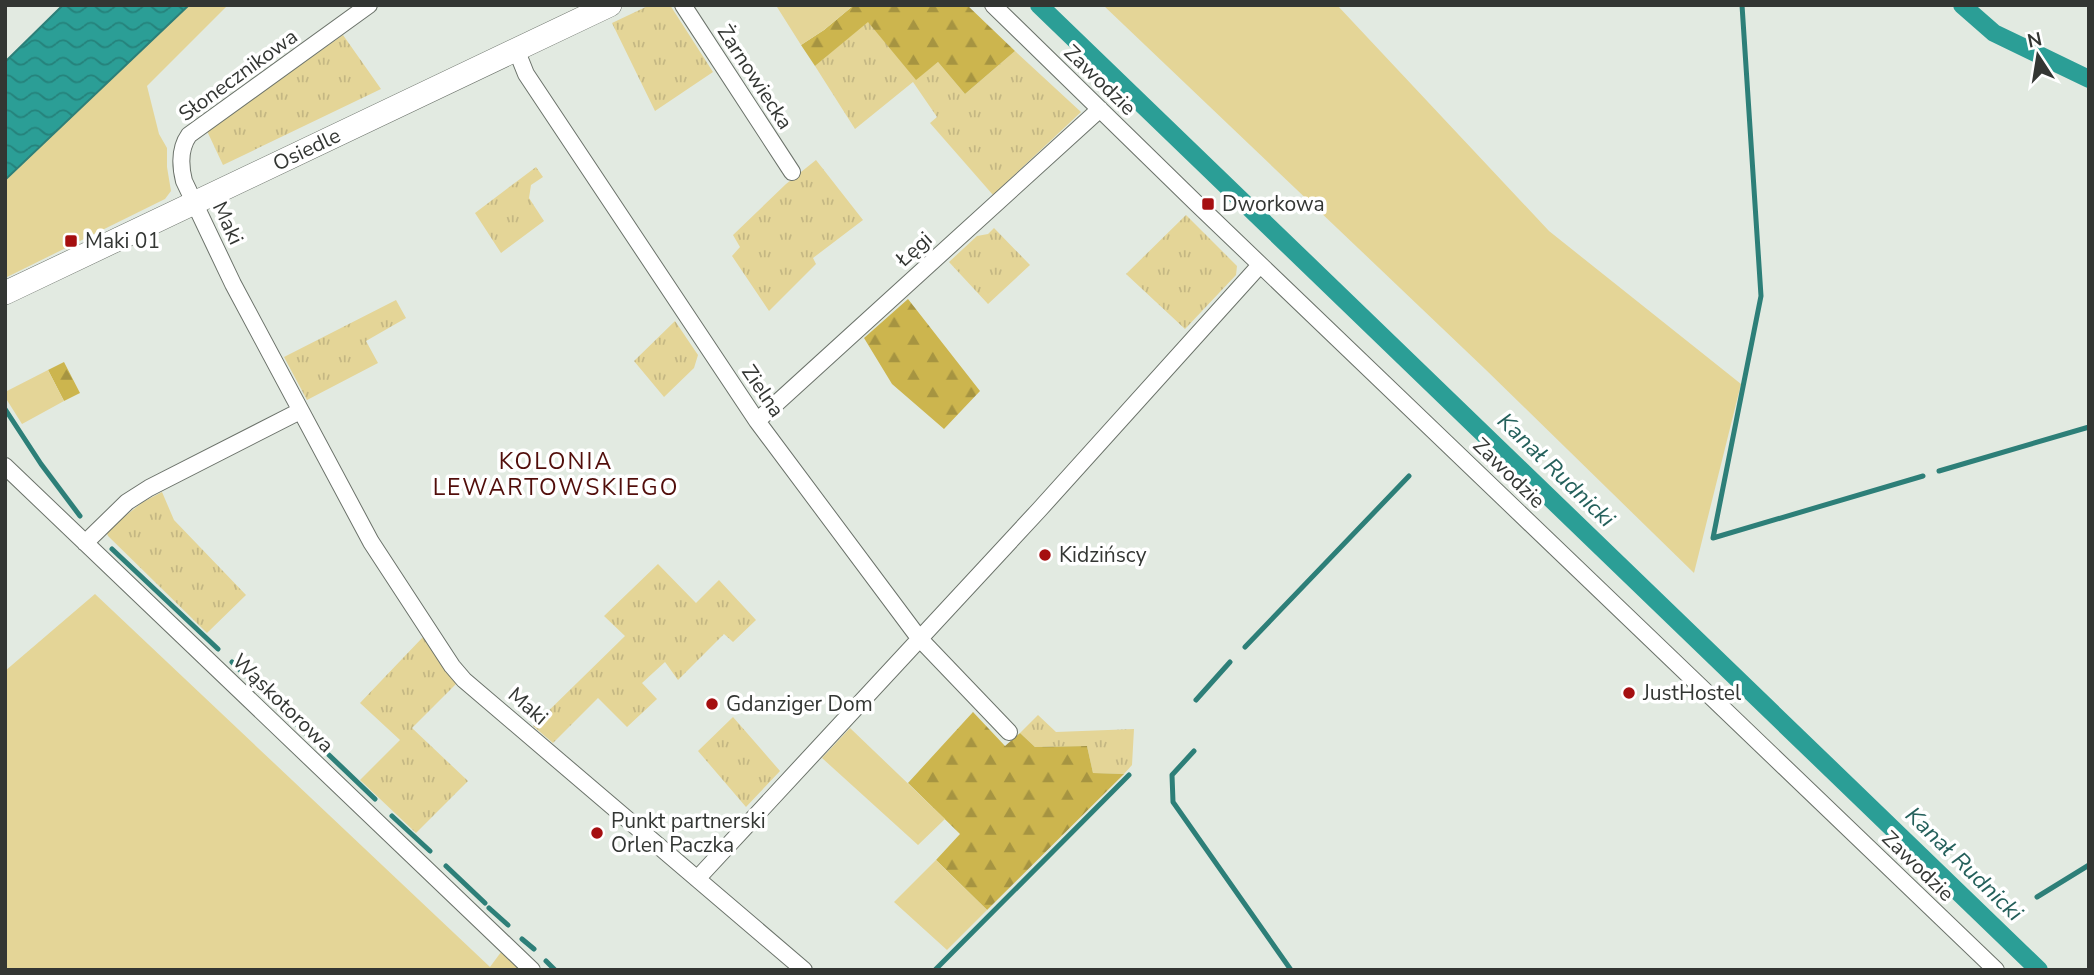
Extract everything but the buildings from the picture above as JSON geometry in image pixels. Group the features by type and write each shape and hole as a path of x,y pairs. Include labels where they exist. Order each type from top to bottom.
{"street":[{"name":"Słonecznikowa","path":"195,201 180,167 185,141 189,135 369,5"},
{"name":"Osiedle","path":"5,293 610,5"},
{"name":"Żarnowiecka","path":"683,5 792,172"},
{"name":"Zawodzie","path":"993,5 1260,265 1996,970"},
{"name":"Zielna","path":"516,49 526,74 757,421 919,638 1009,732"},
{"name":"Łęgi","path":"757,421 1100,109"},
{"name":"Maki","path":"195,201 233,284 371,542 452,667 804,970"},
{"path":"696,879 1260,265"},
{"path":"85,543 127,502 149,488 300,411"},
{"name":"Wąskotorowa","path":"5,466 532,970"}],"green space":[{"path":"189,5 228,5 147,86 159,134 167,148 171,191 165,199 5,278 5,180"},
{"path":"650,5 670,5 713,72 655,111 612,23"},
{"path":"854,5 967,5 1015,51 965,94 938,62 916,80 868,22 815,66 801,45"},
{"path":"854,5 801,45 777,7"},
{"path":"1103,5 1337,5 1549,231 1741,384 1694,573 1485,369"},
{"path":"868,21 916,79 938,62 965,94 1015,51 1081,112 993,195 930,123 937,117 913,82 855,129 815,66"},
{"path":"343,35 381,89 223,165 207,131"},
{"path":"816,160 863,220 813,258 816,264 769,311 732,256 740,247 733,235 786,184"},
{"path":"536,167 543,177 531,185 529,198 544,221 501,253 475,213"},
{"path":"1186,215 1237,266 1236,275 1185,329 1126,274"},
{"path":"994,228 1030,265 988,304 949,262 977,236 988,234"},
{"path":"908,299 980,391 944,429 892,384 864,338"},
{"path":"396,300 406,318 366,341 378,363 307,400 284,357"},
{"path":"675,321 698,355 694,368 664,397 634,361"},
{"path":"64,362 80,393 64,401 48,370"},
{"path":"48,370 64,401 22,424 5,397 5,392"},
{"path":"162,492 174,520 246,595 207,633 106,531 143,502"},
{"path":"658,564 696,603 719,580 756,620 733,642 724,634 678,680 665,662 642,683 657,699 627,727 598,698 553,743 533,726 625,636 604,616"},
{"path":"95,594 490,967 504,948 526,970 5,970 5,671"},
{"path":"423,637 456,684 412,728 468,781 416,833 360,780 400,740 360,703"},
{"path":"973,712 1005,746 1020,733 1035,747 1087,746 1093,773 1124,774 987,910 936,860 960,834 908,783"},
{"path":"1038,715 1056,732 1134,729 1132,765 1124,774 1093,773 1087,746 1035,747 1020,733"},
{"path":"733,717 780,771 746,807 698,751"},
{"path":"850,728 945,819 918,845 822,758"},
{"path":"936,860 987,910 947,950 894,902"}],"water":[{"path":"63,5 189,5 5,180 5,62"}],"waterway":[{"name":"Kanał Rudnicki","path":"1039,5 2039,970"},
{"path":"1742,5 1761,296 1713,538 1923,476"},
{"path":"1962,5 1994,33 2089,79"},
{"path":"5,409 80,516"},
{"path":"1939,471 2089,427"},
{"path":"1245,647 1409,476"},
{"path":"112,549 218,649"},
{"path":"232,662 246,676"},
{"path":"1196,700 1230,662"},
{"path":"263,692 318,745"},
{"path":"1194,751 1172,775 1173,802 1291,970"},
{"path":"329,755 375,799"},
{"path":"935,970 1129,775"},
{"path":"392,816 430,851"},
{"path":"2037,897 2089,865"},
{"path":"446,866 485,903"},
{"path":"489,908 508,925"},
{"path":"522,939 534,949"},
{"path":"546,961 555,970"}],"place":[{"name":"Dworkowa","path":"1208,204"},
{"name":"Maki 01","path":"71,241"},
{"name":"Kidzińscy","path":"1045,555"},
{"name":"JustHostel","path":"1629,693"},
{"name":"Gdanziger Dom","path":"712,704"},
{"name":"Punkt partnerski Orlen Paczka","path":"597,833"}],"district":[{"name":"KOLONIA LEWARTOWSKIEGO","path":"556,474"}]}
